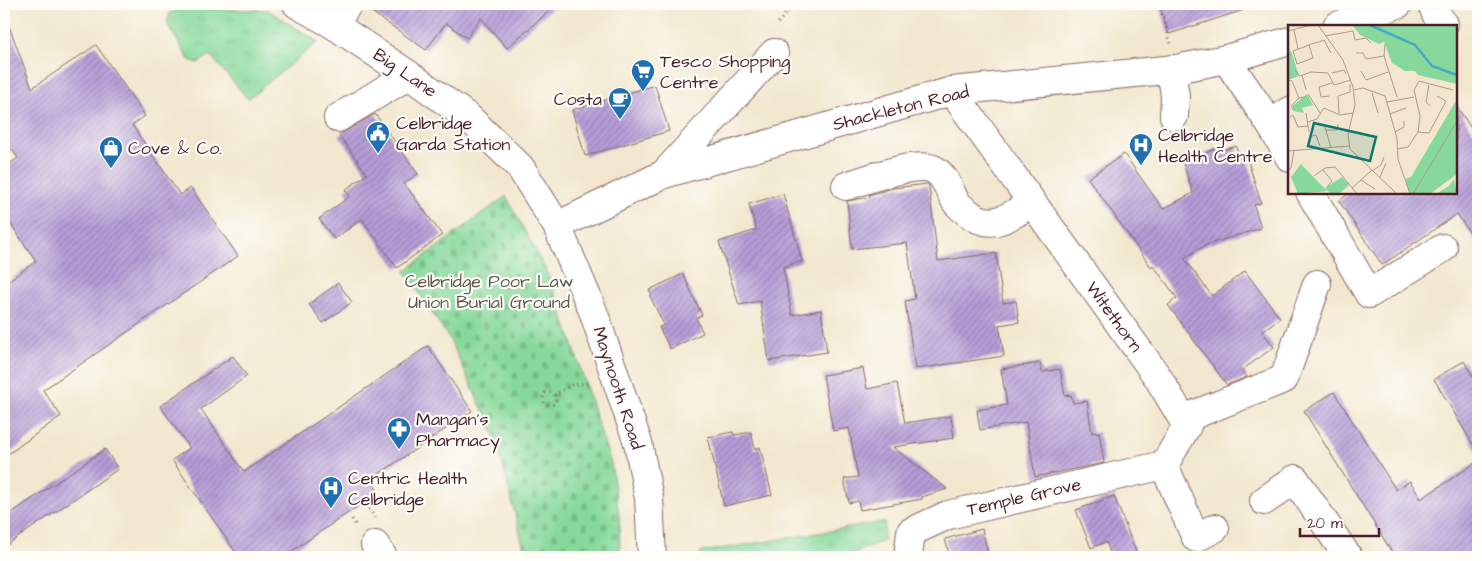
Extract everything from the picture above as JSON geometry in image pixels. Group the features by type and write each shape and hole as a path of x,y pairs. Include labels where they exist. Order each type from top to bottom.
{"street":[{"name":"Big Lane","path":"297,4 341,14 409,75 469,118 520,167 557,226"},
{"path":"1340,25 1398,4"},
{"name":"Shackleton Road","path":"557,226 664,174 952,91 1174,69 1226,59 1288,43"},
{"path":"664,174 774,53"},
{"path":"1226,59 1280,117 1288,150"},
{"path":"1174,69 1174,116"},
{"path":"338,118 409,75"},
{"name":"Witethorn","path":"952,91 1157,376 1183,419"},
{"path":"846,186 902,169 934,170 942,177 957,204 975,219 991,223 1009,218 1032,202"},
{"path":"1311,194 1369,294 1443,248"},
{"name":"Maynooth Road","path":"557,226 594,311 638,443 647,489 652,557"},
{"path":"1215,528 1196,538 1164,465 1187,426 1183,419 1284,379 1317,284"},
{"name":"Temple Grove","path":"908,557 911,532 948,514 1164,465"},
{"path":"1264,501 1295,479 1348,557"}],"path":[{"path":"778,23 794,4"},
{"path":"1159,4 1169,34 1174,69"},
{"path":"554,395 572,385 617,380"},
{"path":"550,392 554,395 556,400 553,404 548,405 544,403 542,398 545,393 550,392"}],"green space":[{"path":"180,9 268,10 318,42 248,99 210,55 198,63 189,60 167,23 170,13"},
{"name":"Celbridge Poor Law Union Burial Ground","path":"506,196 547,272 571,339 611,464 619,515 620,557 526,557 496,438 450,340 405,271"},
{"path":"885,522 883,541 844,557 698,557 702,552"}],"building":[{"path":"363,4 557,4 507,48 481,18 467,38 446,23 426,50 363,6"},
{"path":"1159,4 1249,4 1250,8 1169,34"},
{"path":"6,18 32,88 96,45 145,116 132,125 180,195 191,188 238,256 43,390 61,416 4,457 4,284 36,261 4,214 4,168 18,158 4,138 4,19"},
{"name":"Costa","path":"655,85 669,131 585,156 572,110"},
{"path":"1457,107 1478,139 1478,245 1457,214 1382,265 1339,201 1348,194 1457,194"},
{"path":"375,114 418,174 404,183 442,235 397,268 362,219 334,239 319,219 350,196 345,190 367,174 339,135"},
{"path":"1236,146 1241,163 1248,161 1261,203 1254,205 1261,228 1206,245 1184,258 1212,296 1245,271 1280,318 1262,331 1274,347 1242,370 1247,377 1227,385 1168,305 1177,298 1153,265 1151,267 1088,178 1124,154 1163,209 1193,193 1183,163 1203,157 1207,152 1214,149 1226,149"},
{"path":"927,184 929,186 938,261 996,253 1003,303 1016,301 1019,322 999,325 1004,356 915,369 905,301 915,299 907,243 852,249 847,201 870,197 869,195 893,188"},
{"path":"783,194 802,261 783,267 792,315 821,310 827,352 769,361 760,301 739,305 719,242 756,230 749,204"},
{"path":"683,274 702,315 696,318 703,333 670,349 659,327 664,325 649,290"},
{"path":"338,283 352,302 323,323 309,304"},
{"path":"428,346 472,411 370,480 379,492 283,557 239,557 172,460 190,448 160,406 233,356 247,376 201,409 244,472"},
{"path":"1464,361 1478,385 1478,453 1434,379"},
{"path":"1040,363 1042,372 1060,369 1065,396 1071,395 1073,403 1087,401 1092,433 1099,432 1104,463 1035,477 1026,422 980,430 977,410 1007,405 1001,369"},
{"path":"863,368 867,389 897,383 905,423 951,416 954,438 893,447 947,489 922,497 922,499 860,510 858,501 849,503 844,479 858,477 849,428 833,431 823,375"},
{"path":"1334,392 1396,490 1410,481 1421,499 1478,461 1478,557 1395,557 1304,411"},
{"path":"733,432 734,435 751,432 755,449 760,447 772,495 724,506 708,437"},
{"path":"105,449 118,469 4,547 4,518"},
{"path":"1114,496 1138,557 1112,557 1106,542 1091,548 1076,510"},
{"path":"982,529 989,557 950,557 945,539"}],"place":[{"name":"Tesco Shopping Centre","path":"643,92"},
{"name":"Costa","path":"620,120"},
{"name":"Celbridge Garda Station","path":"378,154"},
{"name":"Celbridge Health Centre","path":"1141,166"},
{"name":"Cove & Co.","path":"111,169"},
{"name":"Mangan's Pharmacy","path":"399,450"},
{"name":"Centric Health Celbridge","path":"331,509"}]}
